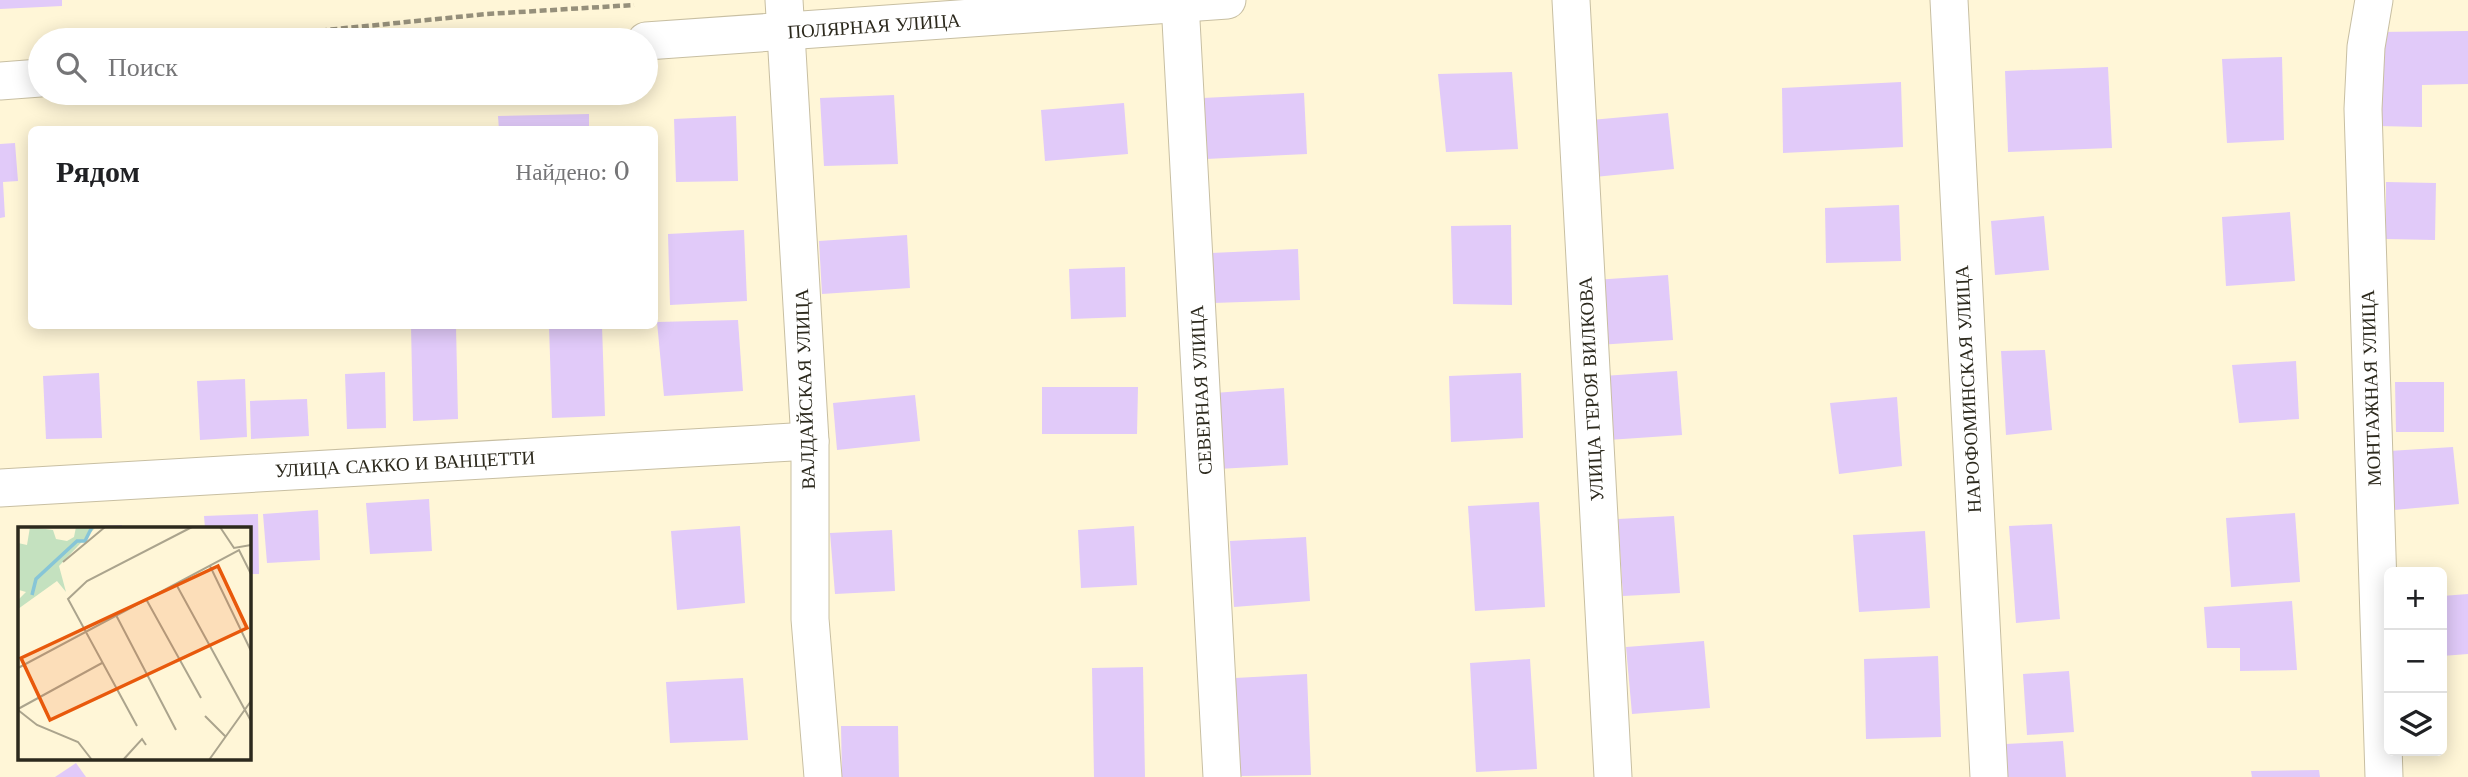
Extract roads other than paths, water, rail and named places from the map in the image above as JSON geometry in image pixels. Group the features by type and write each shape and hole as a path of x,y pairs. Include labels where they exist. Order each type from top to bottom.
{"street":[{"name":"ПОЛЯРНАЯ УЛИЦА","path":"658,39 785,16 1227,0"},
{"name":"УЛИЦА ГЕРОЯ ВИЛКОВА","path":"1572,0 1613,777"},
{"name":"НАРОФОМИНСКАЯ УЛИЦА","path":"1949,0 1989,777"},
{"name":"МОНТАЖНАЯ УЛИЦА","path":"2374,0 2366,47 2363,109 2384,777"},
{"name":"СЕВЕРНАЯ УЛИЦА","path":"1180,2 1222,777"},
{"name":"ВАЛДАЙСКАЯ УЛИЦА","path":"785,16 810,441 810,619 823,777"},
{"path":"0,81 28,79"},
{"name":"УЛИЦА САККО И ВАНЦЕТТИ","path":"0,488 810,441"}]}
